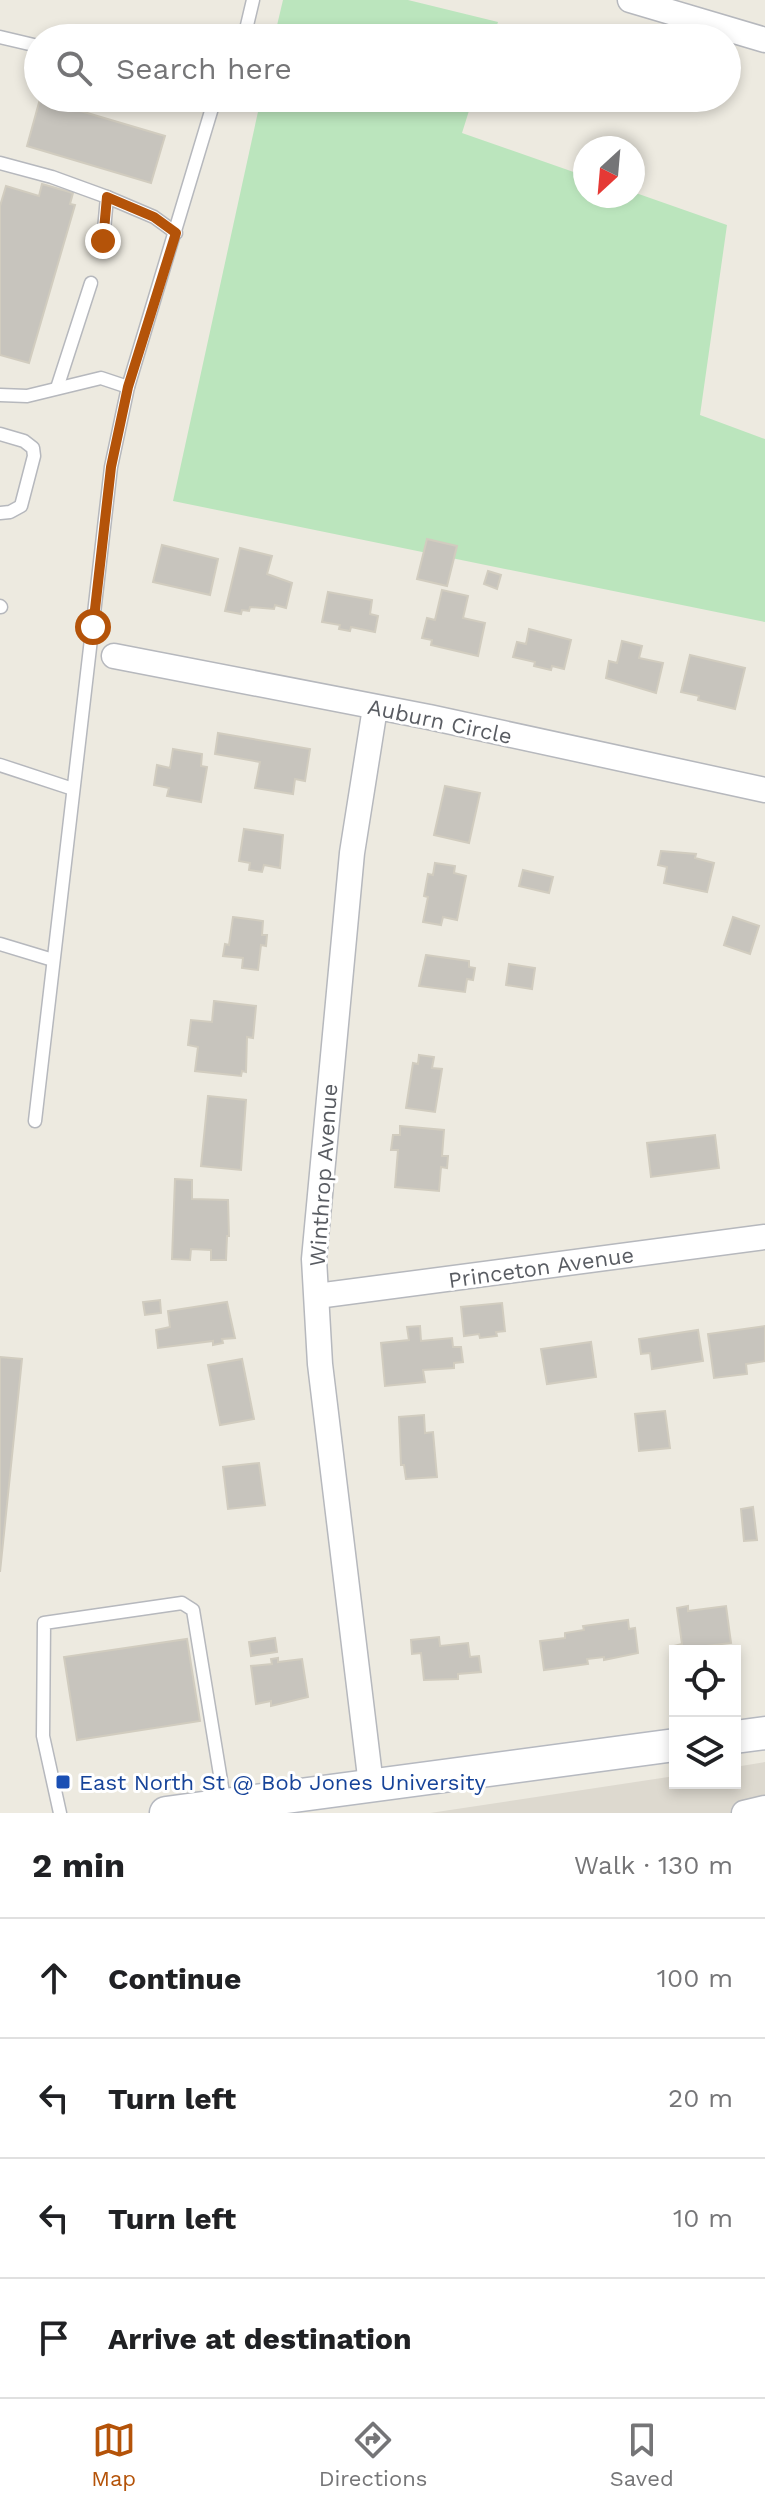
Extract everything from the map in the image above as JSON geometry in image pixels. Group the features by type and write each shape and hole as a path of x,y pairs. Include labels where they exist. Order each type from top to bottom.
{"main road":[{"path":"741,1736 765,1733"},
{"path":"166,1813 669,1746"}],"street":[{"path":"630,0 711,24"},
{"path":"741,33 765,40"},
{"name":"Auburn Circle","path":"114,656 429,717 765,790"},
{"name":"Winthrop Avenue","path":"371,1785 320,1364 314,1259 352,853 375,708"},
{"name":"Princeton Avenue","path":"317,1296 765,1237"},
{"path":"744,1813 765,1808"}],"lane":[{"path":"247,24 253,0"},
{"path":"0,37 24,43"},
{"path":"35,1121 111,467 128,387 211,112"},
{"path":"0,163 52,177 107,197 154,217 176,233"},
{"path":"103,241 107,197"},
{"path":"57,388 91,283"},
{"path":"0,395 27,396 101,378 128,387"},
{"path":"0,434 24,441 33,448 34,456 21,506 0,513"},
{"path":"0,765 73,789"},
{"path":"0,944 53,960"},
{"path":"60,1813 43,1736 44,1623 182,1603 193,1610 225,1805"}],"shaded area":[{"path":"765,1762 765,1813 430,1813 669,1777 669,1789 741,1789 741,1766"}],"green space":[{"path":"283,0 408,0 498,22 497,24 277,24"},
{"path":"258,112 469,112 462,133 573,172 573,208 645,208 645,196 727,225 700,415 765,439 765,622 173,501"}],"building":[{"path":"36,112 84,112 165,136 151,183 27,146"},
{"path":"42,184 73,193 70,204 75,205 29,363 0,355 0,206 6,186 39,196"},
{"path":"427,539 457,546 447,586 417,579"},
{"path":"162,545 218,559 210,595 153,582"},
{"path":"240,548 272,556 267,574 292,583 286,608 275,605 274,609 250,607 249,611 242,610 241,614 225,611"},
{"path":"488,571 501,575 497,589 484,584"},
{"path":"442,590 468,596 463,618 485,623 478,656 431,645 432,640 422,638 427,618 435,620"},
{"path":"328,592 372,600 370,614 378,616 375,632 351,627 350,631 339,629 340,625 322,622"},
{"path":"529,629 571,640 564,669 534,666 535,662 513,657 517,642 526,644"},
{"path":"622,641 642,646 639,658 663,663 656,693 606,678 609,661 617,663"},
{"path":"690,655 745,668 735,709 698,700 699,696 681,692"},
{"path":"218,733 310,749 305,781 295,779 293,794 255,788 260,762 215,754"},
{"path":"173,749 202,754 201,766 207,767 201,802 167,796 169,788 154,785 157,765 170,768"},
{"path":"445,786 480,793 469,843 434,835"},
{"path":"244,829 283,835 280,868 264,865 262,872 249,870 250,863 239,861"},
{"path":"661,851 696,854 695,858 714,863 707,892 664,883 667,867 658,865"},
{"path":"435,863 455,866 454,873 466,876 457,920 443,917 441,925 423,922 428,874 433,875"},
{"path":"523,870 553,877 549,893 519,886"},
{"path":"233,917 263,921 262,935 267,935 266,946 261,945 258,970 242,968 243,958 223,956 225,944 229,945"},
{"path":"733,917 759,926 750,954 724,945"},
{"path":"426,955 469,961 469,967 475,968 473,980 467,979 465,992 419,986"},
{"path":"509,964 535,968 532,989 506,985"},
{"path":"214,1001 256,1006 253,1038 247,1037 246,1072 242,1071 241,1076 195,1071 198,1047 188,1045 191,1020 212,1022"},
{"path":"419,1055 434,1057 432,1068 442,1069 435,1112 406,1108 413,1063 418,1064"},
{"path":"208,1096 246,1100 241,1170 201,1166"},
{"path":"400,1126 444,1130 442,1156 448,1156 447,1168 441,1167 439,1191 395,1187 398,1150 391,1150 393,1135 400,1135"},
{"path":"715,1135 719,1168 651,1177 647,1143"},
{"path":"175,1179 192,1180 192,1199 228,1200 226,1260 211,1260 211,1250 191,1249 190,1260 172,1259"},
{"path":"160,1300 161,1313 145,1315 143,1302"},
{"path":"227,1302 235,1338 222,1339 223,1343 213,1345 213,1341 158,1348 156,1330 170,1327 168,1311"},
{"path":"502,1303 505,1331 496,1332 497,1336 464,1336 461,1307"},
{"path":"420,1326 421,1341 452,1338 453,1347 461,1347 463,1362 454,1363 454,1368 423,1370 425,1382 385,1386 381,1343 409,1340 407,1327"},
{"path":"765,1326 765,1361 746,1364 747,1374 714,1378 708,1334"},
{"path":"698,1330 703,1361 652,1369 650,1353 641,1354 639,1339"},
{"path":"591,1342 596,1377 547,1384 541,1349"},
{"path":"0,1357 22,1359 0,1572"},
{"path":"242,1359 254,1419 220,1425 208,1365"},
{"path":"665,1411 670,1448 639,1451 635,1414"},
{"path":"424,1415 425,1433 433,1432 437,1477 406,1479 404,1465 401,1465 399,1417"},
{"path":"259,1463 265,1505 228,1509 223,1467"},
{"path":"753,1507 757,1540 744,1541 741,1509"},
{"path":"688,1606 688,1611 726,1606 731,1643 678,1645 682,1644 677,1608"},
{"path":"628,1620 629,1629 635,1628 638,1653 604,1660 604,1657 587,1659 588,1664 544,1670 540,1641 565,1638 565,1633 584,1630 583,1626"},
{"path":"439,1637 440,1646 468,1643 470,1657 479,1656 481,1672 458,1674 458,1679 424,1680 421,1653 412,1654 411,1640"},
{"path":"275,1638 277,1652 251,1656 249,1642"},
{"path":"187,1639 200,1721 77,1740 64,1657"},
{"path":"278,1658 278,1662 302,1659 308,1697 271,1706 271,1701 256,1704 251,1666 272,1664 271,1659"}],"place":[{"name":"East North St @ Bob Jones University","path":"63,1782"}],"route":[{"path":"93,627 111,467 128,387 176,233 154,217 107,197 103,241"}]}
